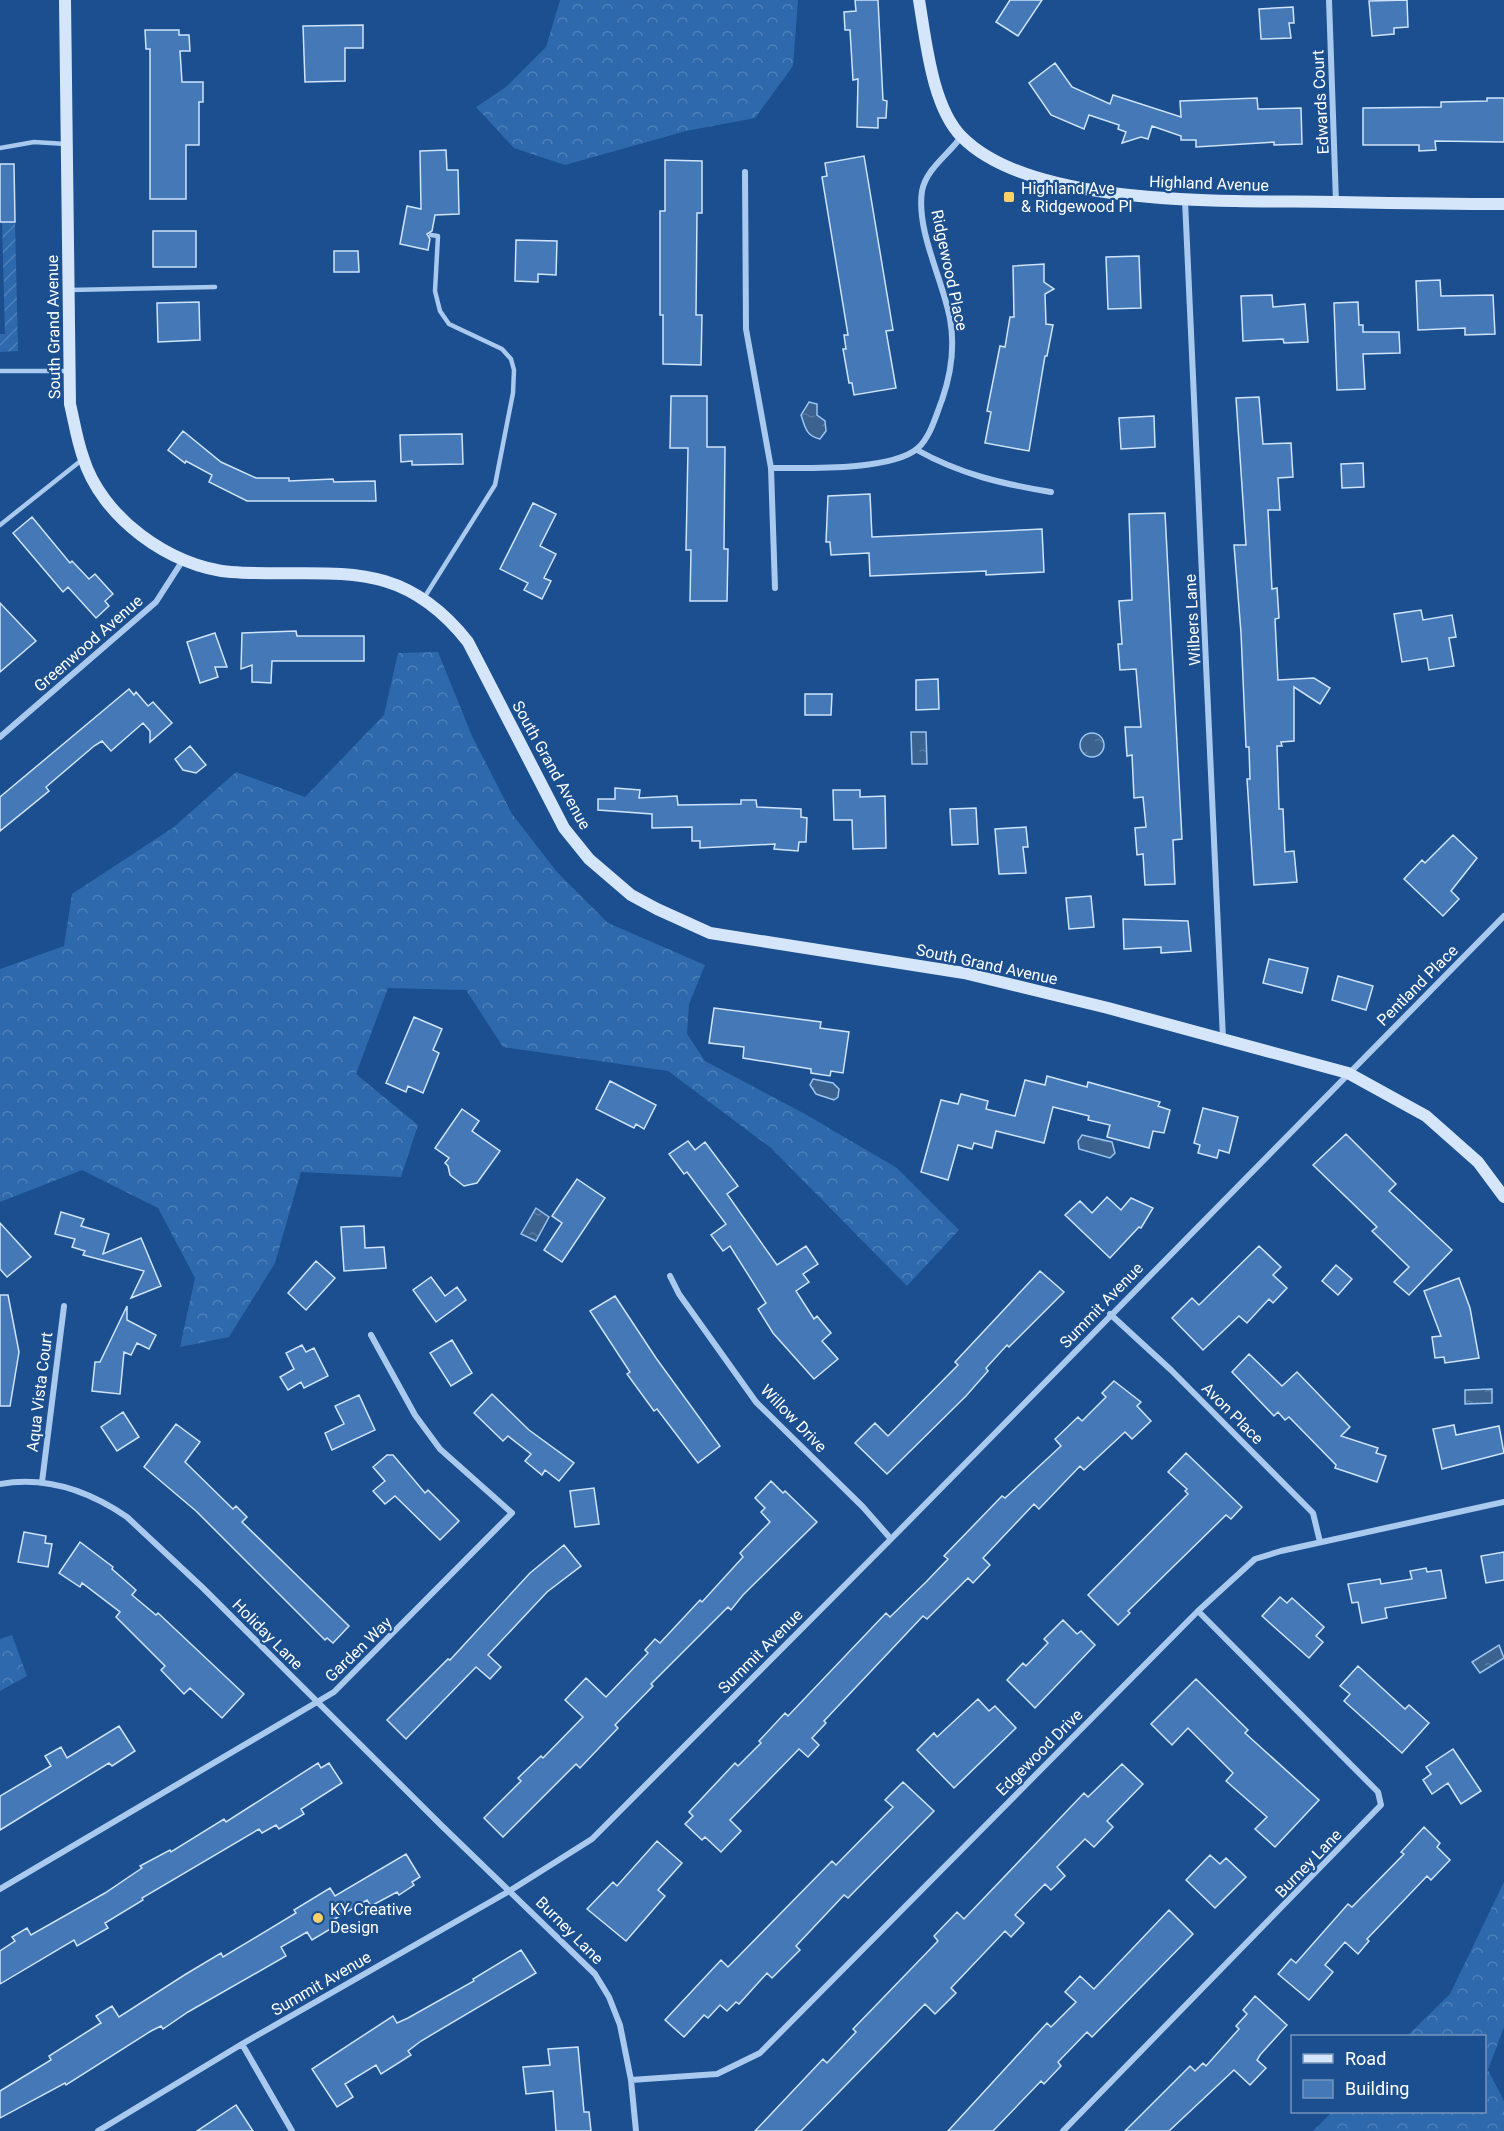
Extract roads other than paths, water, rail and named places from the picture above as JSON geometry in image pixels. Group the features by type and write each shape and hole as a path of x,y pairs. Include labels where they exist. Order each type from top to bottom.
{"main road":[{"name":"South Grand Avenue","path":"65,0 70,404 83,459 98,488 126,523 145,538 183,560 229,572 361,574 395,584 424,598 450,619 468,642 564,828 589,859 631,895 683,923 710,933 963,973 1348,1073 1426,1116 1478,1162 1504,1197"},
{"name":"Highland Avenue","path":"920,0 936,87 961,137 1003,166 1031,175 1105,192 1185,200 1504,204"}],"street":[{"name":"Edwards Court","path":"1329,0 1336,202"},
{"name":"Ridgewood Place","path":"916,450 926,438 943,398 948,382 952,352 950,320 924,222 922,192 926,179 961,137"},
{"path":"746,172 746,329 771,468 775,588"},
{"name":"Wilbers Lane","path":"1185,200 1223,1040"},
{"path":"771,468 853,467 897,457 916,450 962,472 991,482 1050,492"},
{"name":"Greenwood Avenue","path":"0,737 156,602 183,560"},
{"name":"Pentland Place","path":"1348,1073 1504,916"},
{"name":"Summit Avenue","path":"98,2131 242,2044 511,1890 592,1839 891,1539 1348,1073"},
{"name":"Willow Drive","path":"670,1276 679,1294 756,1402 863,1507 891,1539"},
{"name":"Aqua Vista Court","path":"42,1482 64,1306"},
{"name":"Avon Place","path":"1110,1314 1171,1370 1313,1513 1320,1542"},
{"name":"Garden Way","path":"0,1889 334,1692 512,1513 440,1449 415,1415 370,1335"},
{"name":"Holiday Lane","path":"0,1484 23,1480 42,1482 90,1496 127,1517 238,1622 316,1702 511,1890"},
{"name":"Edgewood Drive","path":"631,2080 717,2074 760,2053 1198,1611 1255,1559 1320,1542 1504,1502"},
{"name":"Burney Lane","path":"1063,2131 1381,1805 1378,1792 1198,1611"},
{"name":"Burney Lane","path":"511,1890 595,1974 609,1997 620,2025 631,2080 636,2131"},
{"path":"242,2044 292,2131"}],"lane":[{"path":"0,148 34,142 66,144"},
{"path":"424,598 495,485 513,393 514,370 511,359 502,349 449,324 440,311 435,291 438,236 431,235"},
{"path":"69,290 215,287"},
{"path":"0,371 70,371"},
{"path":"0,525 83,459"}],"water":[{"path":"809,402 817,404 817,415 825,421 826,431 820,439 809,433 801,415"},
{"path":"911,732 926,732 927,764 912,764"},
{"path":"1092,733 1100,737 1104,745 1100,753 1092,757 1084,753 1080,745 1084,737"},
{"path":"813,1079 833,1083 839,1089 838,1097 834,1100 816,1094 810,1085"},
{"path":"1082,1135 1112,1142 1115,1153 1110,1158 1079,1149 1078,1141"},
{"path":"536,1208 549,1217 536,1241 521,1234"},
{"path":"1492,1389 1492,1403 1465,1404 1465,1390"},
{"path":"1499,1645 1504,1658 1480,1673 1472,1662"}],"place":[{"name":"Highland Ave & Ridgewood Pl","path":"1009,197"},
{"name":"KY Creative Design","path":"318,1918"}]}
